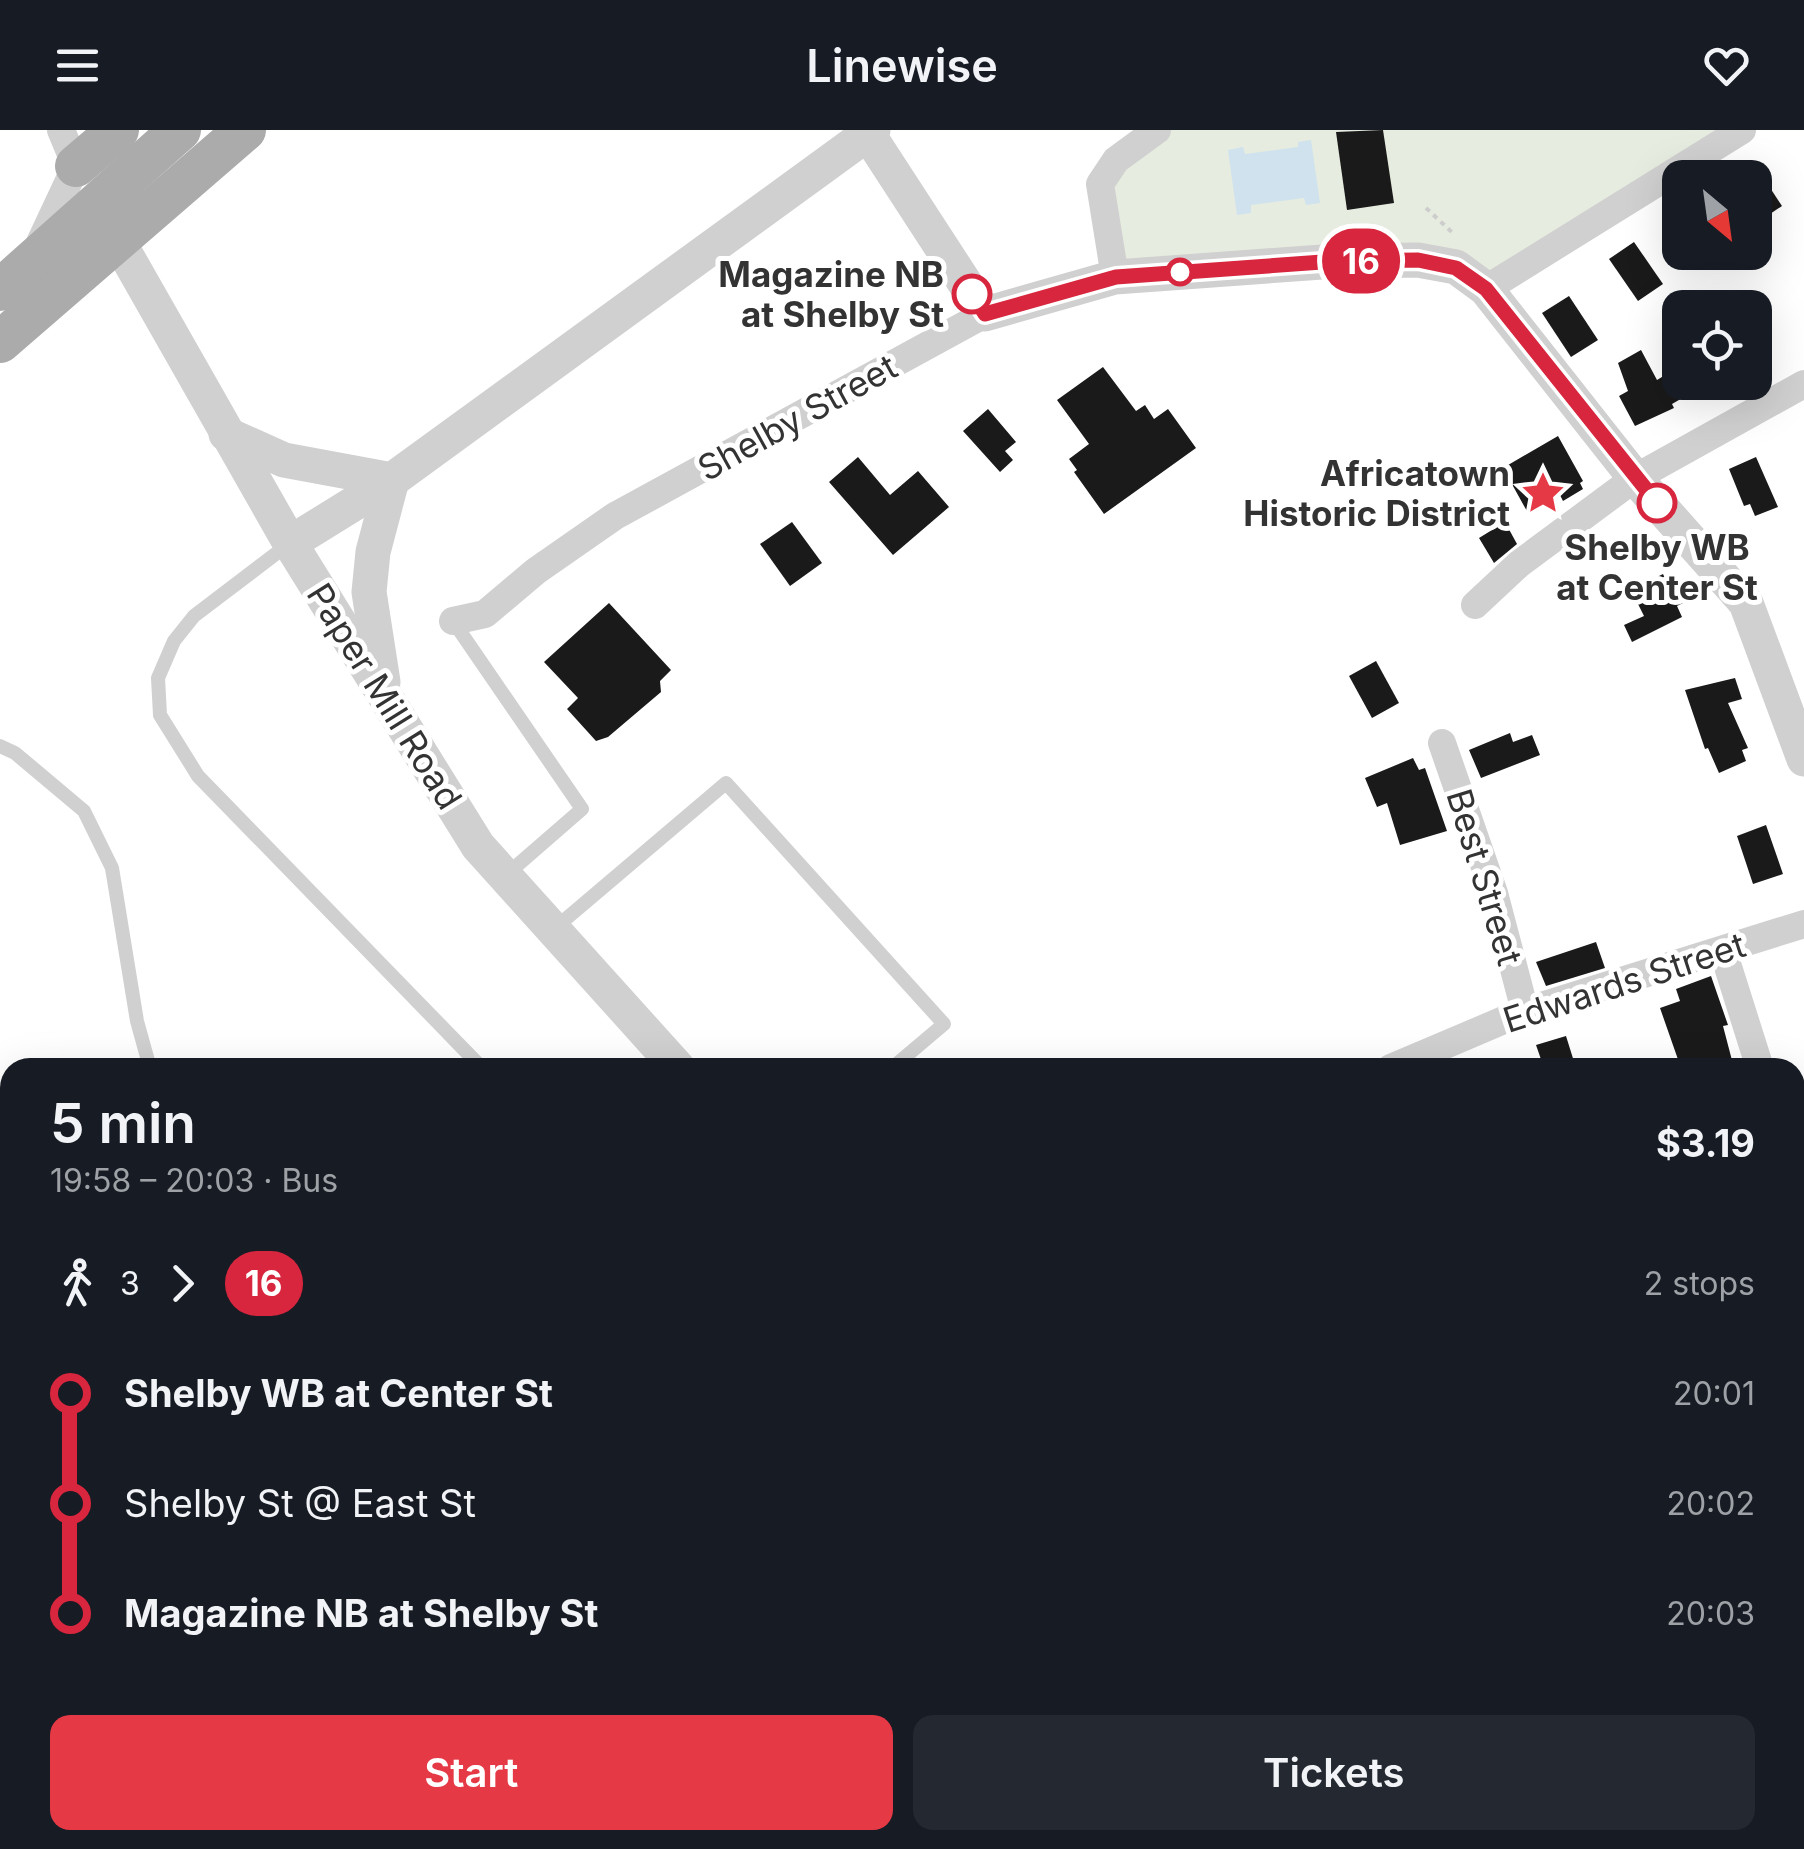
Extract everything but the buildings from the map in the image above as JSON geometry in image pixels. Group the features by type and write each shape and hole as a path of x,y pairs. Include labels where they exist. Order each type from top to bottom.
{"main road":[{"path":"68,148 118,130"},
{"path":"12,284 180,130"},
{"path":"0,342 245,130"}],"street":[{"path":"1116,277 1100,184 1116,160 1157,130"},
{"path":"1486,289 1742,130"},
{"path":"290,543 392,480 871,132 985,314"},
{"path":"0,310 14,298 12,284 68,148"},
{"name":"Paper Mill Road","path":"68,148 290,543 478,846 669,1058"},
{"name":"Shelby Street","path":"452,622 485,614 536,571 616,516 985,314 1116,277 1336,261 1418,260 1456,268 1486,289 1635,478 1746,602 1804,760"},
{"path":"1475,605 1519,564 1635,478 1804,384"},
{"path":"226,434 284,460 392,480"},
{"path":"385,696 369,592 373,552 392,480"},
{"name":"Best Street","path":"1442,743 1494,893 1525,1011"},
{"name":"Edwards Street","path":"1415,1058 1525,1011 1804,924"},
{"path":"1723,950 1757,1058"}],"lane":[{"path":"0,259 12,284"},
{"path":"290,543 194,616 174,641 158,678 160,715 198,776 472,1058"},
{"path":"452,622 582,809 505,876"},
{"path":"0,746 84,810 112,868 137,1021 147,1058"},
{"path":"553,930 726,783 944,1024 904,1058"}],"path":[{"path":"1426,208 1460,239"}],"shaded area":[{"path":"1157,130 1742,130 1694,160 1662,160 1662,180 1486,289 1456,267 1115,277 1105,232 1116,160"}],"water":[{"path":"1311,140 1320,203 1306,205 1304,198 1251,205 1251,213 1237,215 1228,150 1243,147 1245,154 1298,147 1298,142"}],"bus line":[{"name":"16","path":"972,294 985,314 1116,277 1336,261 1418,260 1456,268 1486,289 1657,503"}],"place":[{"name":"Magazine NB at Shelby St","path":"972,294"},
{"name":"Africatown Historic District","path":"1543,493"},
{"name":"Shelby WB at Center St","path":"1657,503"}]}
